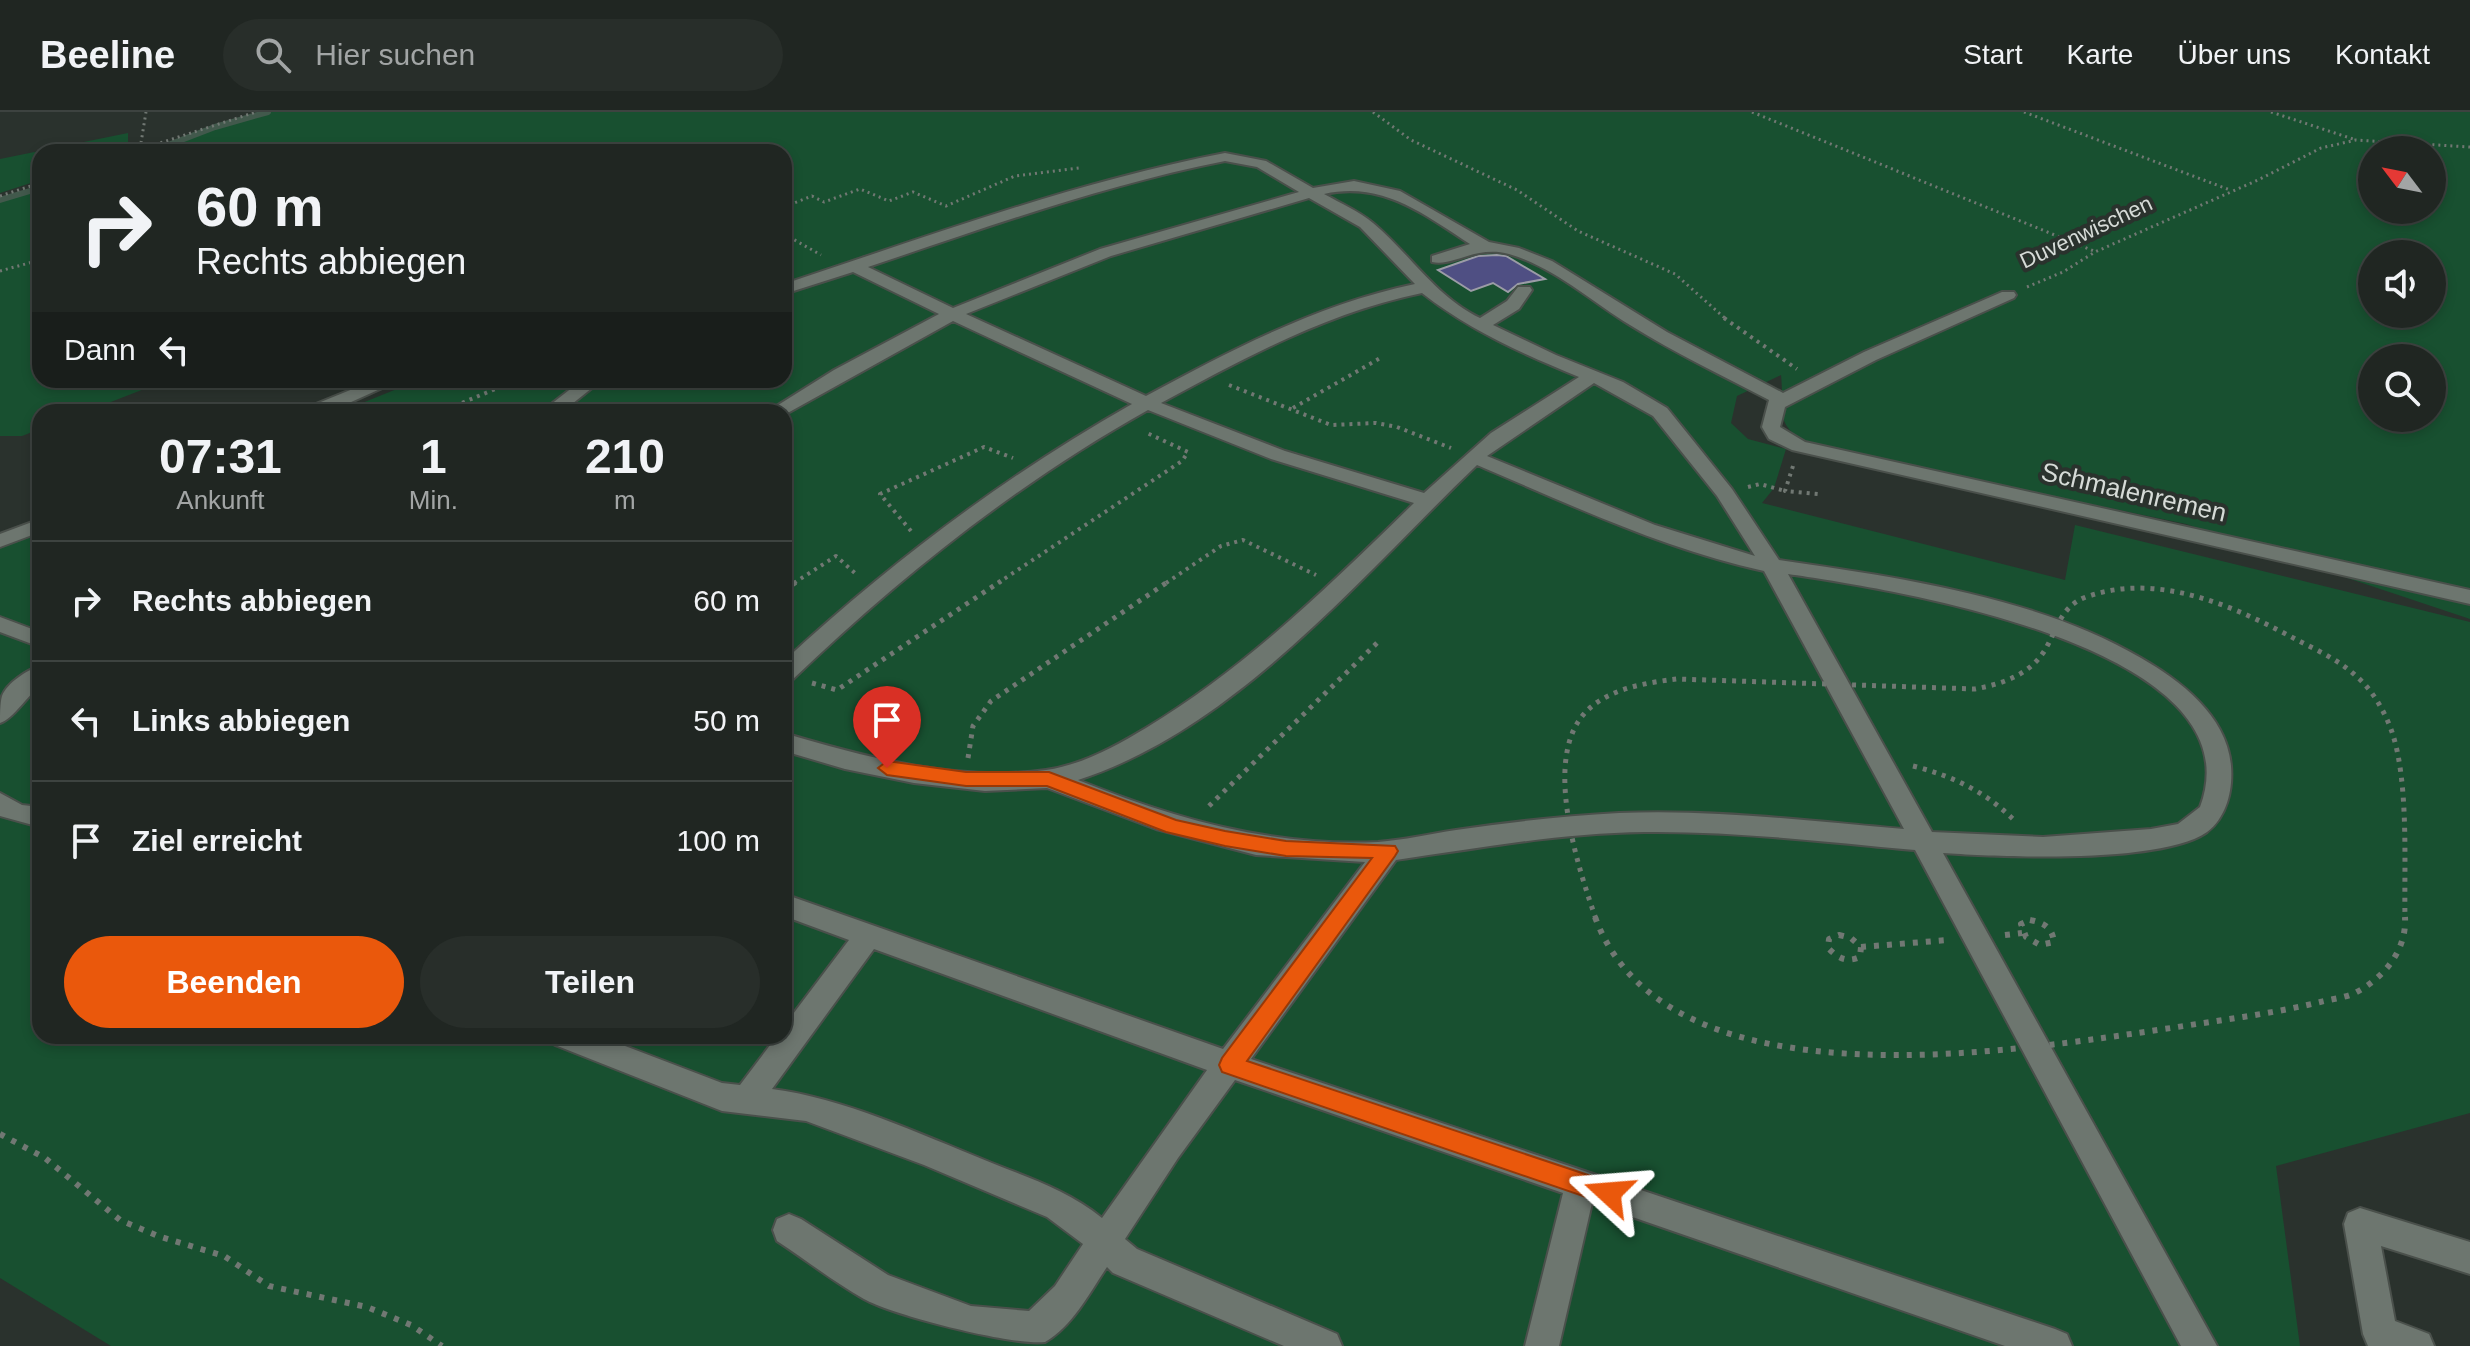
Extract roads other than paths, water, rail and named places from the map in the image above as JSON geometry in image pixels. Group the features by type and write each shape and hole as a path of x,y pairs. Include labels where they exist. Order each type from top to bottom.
{"street":[{"path":"792,286 1039,205 1211,158 1248,159 1316,194 1365,224 1410,267 1425,287 1460,315 1638,397 1660,412 1725,493 1772,565 2200,1346"},
{"path":"790,404 952,314 1103,254 1194,224 1344,186 1373,187 1397,196 1485,246 1511,250 1540,262 1622,313 1783,400"},
{"path":"1438,259 1485,246"},
{"path":"849,267 1146,404 1254,446 1427,500"},
{"path":"792,667 875,590 926,549 1040,468 1119,420 1202,374 1332,314 1391,293 1425,287"},
{"path":"1480,326 1513,305 1524,290"},
{"name":"Duvenwischen","path":"1783,400 1820,379 2008,295"},
{"path":"792,744 864,764 966,779 1049,779 1113,757 1174,724 1229,685 1286,639 1474,457 1498,437 1593,376"},
{"path":"332,404 372,388"},
{"path":"561,404 582,388"},
{"name":"Schmalenremen","path":"1783,400 1776,404 1770,420 1776,435 1793,443 2470,597"},
{"path":"1049,779 1185,829 1286,849 1388,851 1572,825 1668,822 1822,829 1923,842 2034,848 2156,838 2198,825 2211,812 2218,793 2219,764 2210,734 2189,704 2136,664 2056,629 1918,590 1847,575 1772,565 1643,526 1474,457"},
{"path":"0,541 32,528"},
{"path":"0,624 32,637"},
{"path":"0,715 16,693 32,680"},
{"path":"0,802 4,807 32,816"},
{"path":"789,1230 878,1288 971,1323 1035,1329 1067,1298 1167,1148 1388,851"},
{"path":"792,908 1230,1065 2055,1346"},
{"path":"792,1039 868,935"},
{"path":"586,1044 722,1097 806,1107 933,1154 1058,1206 1087,1226 1125,1261 1325,1346"},
{"path":"747,1100 788,1044"},
{"path":"1542,1346 1581,1183"},
{"path":"2417,1346 2380,1334 2360,1224 2470,1258"}],"waterway":[{"path":"171,144 268,112"},
{"path":"0,200 32,190"}]}
